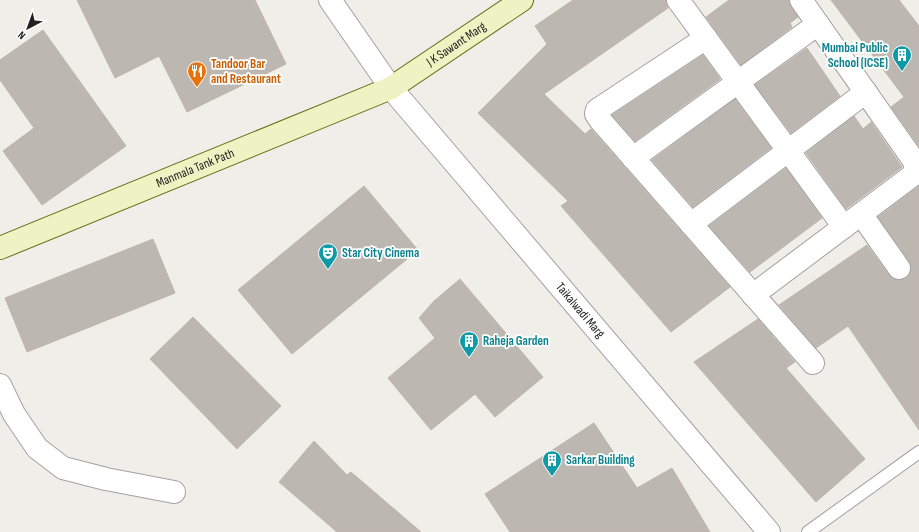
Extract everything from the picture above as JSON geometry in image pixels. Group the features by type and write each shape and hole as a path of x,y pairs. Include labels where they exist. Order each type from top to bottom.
{"street":[{"name":"Taikalwadi Marg","path":"330,0 391,88 769,532"},
{"name":"J K Sawant Marg","path":"391,88 522,0"},
{"path":"753,295 916,172 914,161 801,0"},
{"path":"687,3 706,38 844,227"},
{"path":"633,158 818,24"},
{"path":"706,38 597,110 596,114 813,363"},
{"name":"Manmala Tank Path","path":"0,248 391,88"},
{"path":"691,224 866,92"},
{"path":"861,214 899,268"},
{"path":"0,385 14,414 37,448 63,468 106,479 174,492"}],"lane":[{"path":"808,532 919,452"}],"building":[{"path":"77,0 255,0 286,64 187,112 159,56 115,78"},
{"path":"573,0 666,0 668,8 544,94 585,134 591,129 730,287 671,332 561,206 568,201 478,113 547,44 535,26"},
{"path":"729,0 789,0 791,7 798,17 790,23 792,27 741,65 706,17"},
{"name":"Mumbai Public School (ICSE)","path":"831,0 899,0 919,26 919,146 891,107 904,97"},
{"path":"43,30 126,146 42,205 3,151 34,128 0,80 0,60"},
{"path":"807,48 840,96 791,133 755,85"},
{"path":"703,55 720,79 635,141 612,115"},
{"path":"735,99 771,148 693,207 652,160"},
{"path":"854,116 863,129 871,122 902,167 846,209 806,153"},
{"path":"786,168 822,218 750,272 709,226"},
{"name":"Star City Cinema","path":"364,186 418,250 292,354 238,290"},
{"path":"919,186 919,430 848,326 816,348 779,305 867,245 889,275 894,279 900,280 906,278 910,273 911,267 909,261 878,217"},
{"path":"153,239 175,293 27,352 5,298"},
{"name":"Raheja Garden","path":"460,279 543,377 495,417 475,394 431,430 388,378 435,338 419,318 434,301"},
{"path":"193,317 281,406 237,449 150,359"},
{"path":"758,319 795,362 786,368 865,459 816,502 694,362"},
{"path":"594,423 637,488 672,468 710,532 510,532 485,494"},
{"path":"314,441 347,475 351,472 421,532 337,532 279,482"}],"place":[{"name":"Mumbai Public School (ICSE)","path":"902,72"},
{"name":"Tandoor Bar and Restaurant","path":"197,88"},
{"name":"Star City Cinema","path":"328,270"},
{"name":"Raheja Garden","path":"469,358"},
{"name":"Sarkar Building","path":"552,477"}]}
